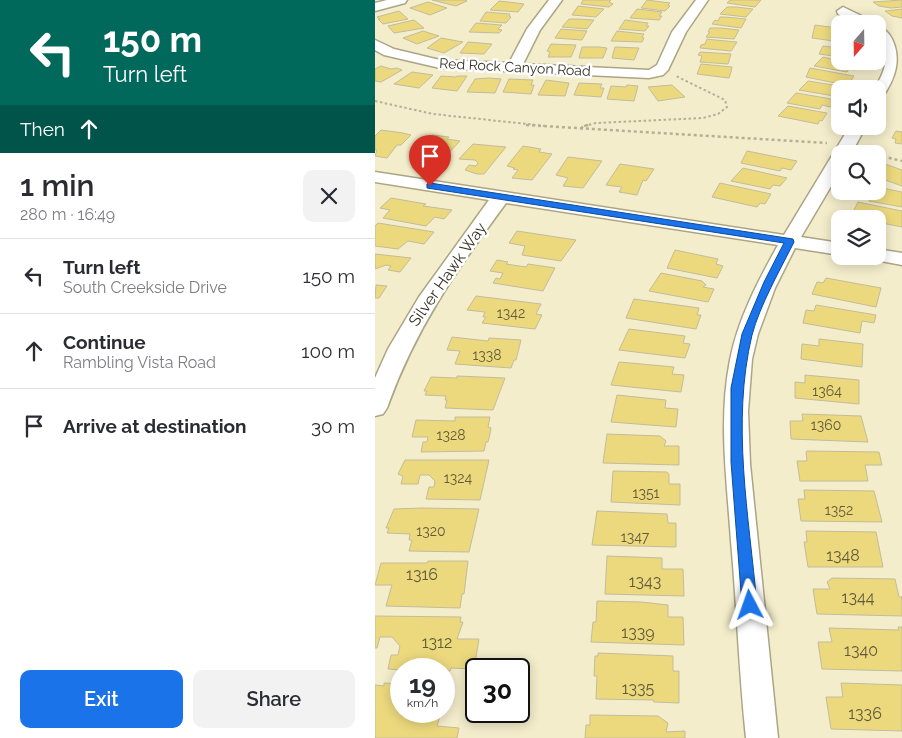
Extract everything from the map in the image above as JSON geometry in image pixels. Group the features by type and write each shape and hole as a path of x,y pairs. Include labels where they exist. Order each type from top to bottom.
{"street":[{"path":"375,7 401,0"},
{"path":"514,67 534,29 556,0"},
{"path":"658,72 679,32 702,0"},
{"path":"843,11 850,15"},
{"path":"886,39 893,46 897,55 891,74 886,82"},
{"name":"Red Rock Canyon Road","path":"375,44 389,52 440,64 649,74 658,72"},
{"path":"762,738 737,462 737,388 747,334 769,282 789,242 831,172"},
{"path":"375,177 831,249"},
{"name":"Silver Hawk Way","path":"375,408 385,377 418,312 466,242 501,197"},
{"path":"886,256 902,259"}],"path":[{"path":"581,128 596,123 703,118 718,114 727,107 725,100 678,77 658,72"},
{"path":"375,101 433,114 581,128 771,139 831,150"},
{"path":"886,157 902,161"}],"building":[{"path":"432,0 465,0 467,1 456,6"},
{"path":"583,0 611,0 609,2 613,4 609,7 581,4"},
{"path":"647,0 670,3 668,5 670,6 665,11 641,8"},
{"path":"730,0 761,0 755,7 727,3"},
{"path":"902,0 902,7 891,8 879,6 873,2"},
{"path":"499,1 524,4 518,12 490,10"},
{"path":"428,2 447,8 430,15 410,8"},
{"path":"578,6 604,9 596,17 572,15"},
{"path":"727,7 753,9 746,17 720,14"},
{"path":"637,9 662,12 659,16 662,16 659,20 630,18"},
{"path":"902,9 902,18 892,16 885,11"},
{"path":"399,11 408,19 383,24 377,17"},
{"path":"486,12 510,14 509,16 511,17 506,23 480,21"},
{"path":"720,17 746,19 741,28 712,24 715,20 718,21"},
{"path":"569,19 594,20 587,29 562,27"},
{"path":"414,20 424,28 394,33 388,26"},
{"path":"625,20 648,23 646,26 649,26 645,31 619,29"},
{"path":"476,23 502,25 498,29 502,30 499,33 469,32"},
{"path":"815,25 831,27 831,41 812,38"},
{"path":"710,28 739,30 734,39 706,37 710,32 708,32"},
{"path":"561,29 587,31 582,40 555,38"},
{"path":"423,31 439,36 417,44 403,38"},
{"path":"617,31 644,34 642,37 644,38 642,42 611,41"},
{"path":"441,38 463,42 444,53 427,48"},
{"path":"707,39 737,42 731,51 700,48"},
{"path":"468,42 492,44 484,54 460,53"},
{"path":"551,44 576,45 571,57 548,57 550,52 547,51"},
{"path":"823,46 831,47 831,56 819,54"},
{"path":"582,47 607,48 603,58 579,58"},
{"path":"615,47 639,48 634,60 612,58"},
{"path":"700,52 731,54 728,64 700,62 702,56 698,55"},
{"path":"823,57 831,59 831,69 814,66"},
{"path":"701,64 732,67 729,78 697,74"},
{"path":"381,66 402,70 381,82 375,81 375,69"},
{"path":"810,68 854,76 851,80 831,80 831,82 806,77"},
{"path":"412,72 433,75 419,88 394,84"},
{"path":"441,76 467,76 457,91 432,88"},
{"path":"475,79 501,79 495,93 467,92"},
{"path":"509,79 533,80 531,85 534,85 531,94 503,92"},
{"path":"546,80 569,83 565,96 538,95"},
{"path":"808,81 831,85 831,95 799,90"},
{"path":"579,83 602,84 600,88 604,88 601,97 574,95"},
{"path":"627,85 638,86 634,101 607,99 611,86 626,87"},
{"path":"672,85 685,97 658,101 648,87"},
{"path":"796,93 831,99 830,107 822,105 820,109 787,103"},
{"path":"788,106 827,113 818,124 778,116"},
{"path":"381,130 411,135 401,145 397,145 387,158 375,156 377,150 375,150 375,136"},
{"path":"896,131 902,132 902,144 895,143 896,139 892,138"},
{"path":"432,135 449,137 447,139 460,141 440,162 443,162 439,167 418,164 424,157 412,154"},
{"path":"473,144 506,147 484,174 477,174 465,170 469,165 476,166 478,163 475,160 459,159"},
{"path":"523,146 541,149 539,152 552,154 532,180 512,178 518,170 507,166"},
{"path":"747,151 797,161 791,170 782,168 780,171 741,163"},
{"path":"568,157 602,161 583,188 563,186 568,178 556,175"},
{"path":"620,164 654,169 646,181 643,180 637,195 619,192 622,187 606,185"},
{"path":"886,164 902,170 902,186 886,180"},
{"path":"743,168 787,178 780,186 773,185 770,189 731,181"},
{"path":"720,183 771,194 765,204 760,203 757,207 712,197"},
{"path":"886,189 902,192 902,207 869,201 886,200"},
{"path":"391,198 426,204 423,206 452,210 444,219 435,217 426,226 383,218 390,210 380,208"},
{"path":"858,202 902,211 902,227 886,224 886,210 854,210"},
{"path":"378,223 434,232 424,244 408,241 398,249 375,246 375,226"},
{"path":"517,231 576,240 561,261 522,255 525,246 509,243"},
{"path":"675,250 718,259 716,264 723,266 717,278 667,268"},
{"path":"375,254 411,258 400,272 388,270 391,266 386,265 375,269"},
{"path":"497,260 508,262 506,264 526,267 528,264 555,268 543,291 493,283 496,278 500,279 503,273 490,271"},
{"path":"661,273 702,281 706,285 703,287 714,289 708,302 649,291"},
{"path":"826,278 881,288 876,307 812,294 817,282 823,283"},
{"path":"376,285 387,286 379,298 375,298"},
{"path":"476,296 541,304 536,314 542,315 535,329 482,323 486,317 483,317 485,312 467,310"},
{"path":"634,299 699,308 697,315 701,315 696,329 626,318"},
{"path":"816,305 876,315 874,323 862,321 860,333 803,323 806,310 814,311"},
{"path":"629,329 685,336 683,343 690,344 685,358 619,350"},
{"path":"452,337 488,341 489,338 521,340 516,360 514,360 511,368 455,364 460,351 447,350"},
{"path":"819,339 863,344 862,367 801,359 802,344 819,346"},
{"path":"619,362 674,367 672,374 684,375 681,392 611,385"},
{"path":"805,375 859,380 859,404 795,398 795,382 805,383"},
{"path":"457,376 505,378 493,410 445,408 446,396 425,395 427,391 424,391 431,377 457,378"},
{"path":"617,395 666,400 665,408 678,409 676,427 611,422"},
{"path":"802,414 861,416 868,442 791,439 790,421 803,421"},
{"path":"455,417 490,417 488,427 491,428 490,434 484,451 421,452 423,442 427,442 428,437 412,437 416,420 455,421"},
{"path":"607,434 660,436 666,441 664,446 679,446 679,465 603,463"},
{"path":"807,451 879,452 882,465 865,465 868,481 800,481 797,461 807,461"},
{"path":"405,460 489,460 480,500 426,499 429,487 434,487 435,481 429,475 420,475 418,484 401,484 403,476 398,474"},
{"path":"613,471 667,472 669,474 669,484 680,484 680,505 611,502"},
{"path":"804,490 874,491 882,522 801,521 798,499 805,499"},
{"path":"394,509 479,509 469,552 409,551 412,540 409,540 410,534 387,533 389,528 386,528"},
{"path":"597,511 667,514 668,523 676,523 676,547 592,545"},
{"path":"806,531 876,532 883,567 808,567 804,542 807,542"},
{"path":"607,556 662,558 662,569 683,569 684,596 605,594"},
{"path":"428,561 468,561 464,594 462,594 460,608 386,606 392,585 375,585 381,563 427,563"},
{"path":"832,578 895,579 899,597 902,597 902,616 817,614 813,589 830,589 827,582"},
{"path":"597,601 668,605 668,617 683,617 684,645 591,642 593,622 596,622"},
{"path":"375,616 461,617 460,622 463,622 457,639 479,639 476,658 465,658 465,669 455,668 455,658 390,658 391,655 398,655 400,646 392,637 380,637 377,648 375,648"},
{"path":"898,627 902,627 902,671 822,669 818,642 832,642 829,628 899,630"},
{"path":"598,653 673,656 673,671 679,671 679,703 654,702 653,700 596,699 597,676 594,676 595,656 598,656"},
{"path":"384,683 390,683 390,723 438,723 437,726 459,728 457,738 375,738 375,685 384,686"},
{"path":"841,683 902,685 902,731 831,729 826,697 843,697"},
{"path":"590,715 658,716 668,723 666,732 685,731 685,738 585,738 586,725 590,725"}],"route":[{"path":"430,186 789,242 769,282 747,334 737,388 737,462 750,605"}]}
